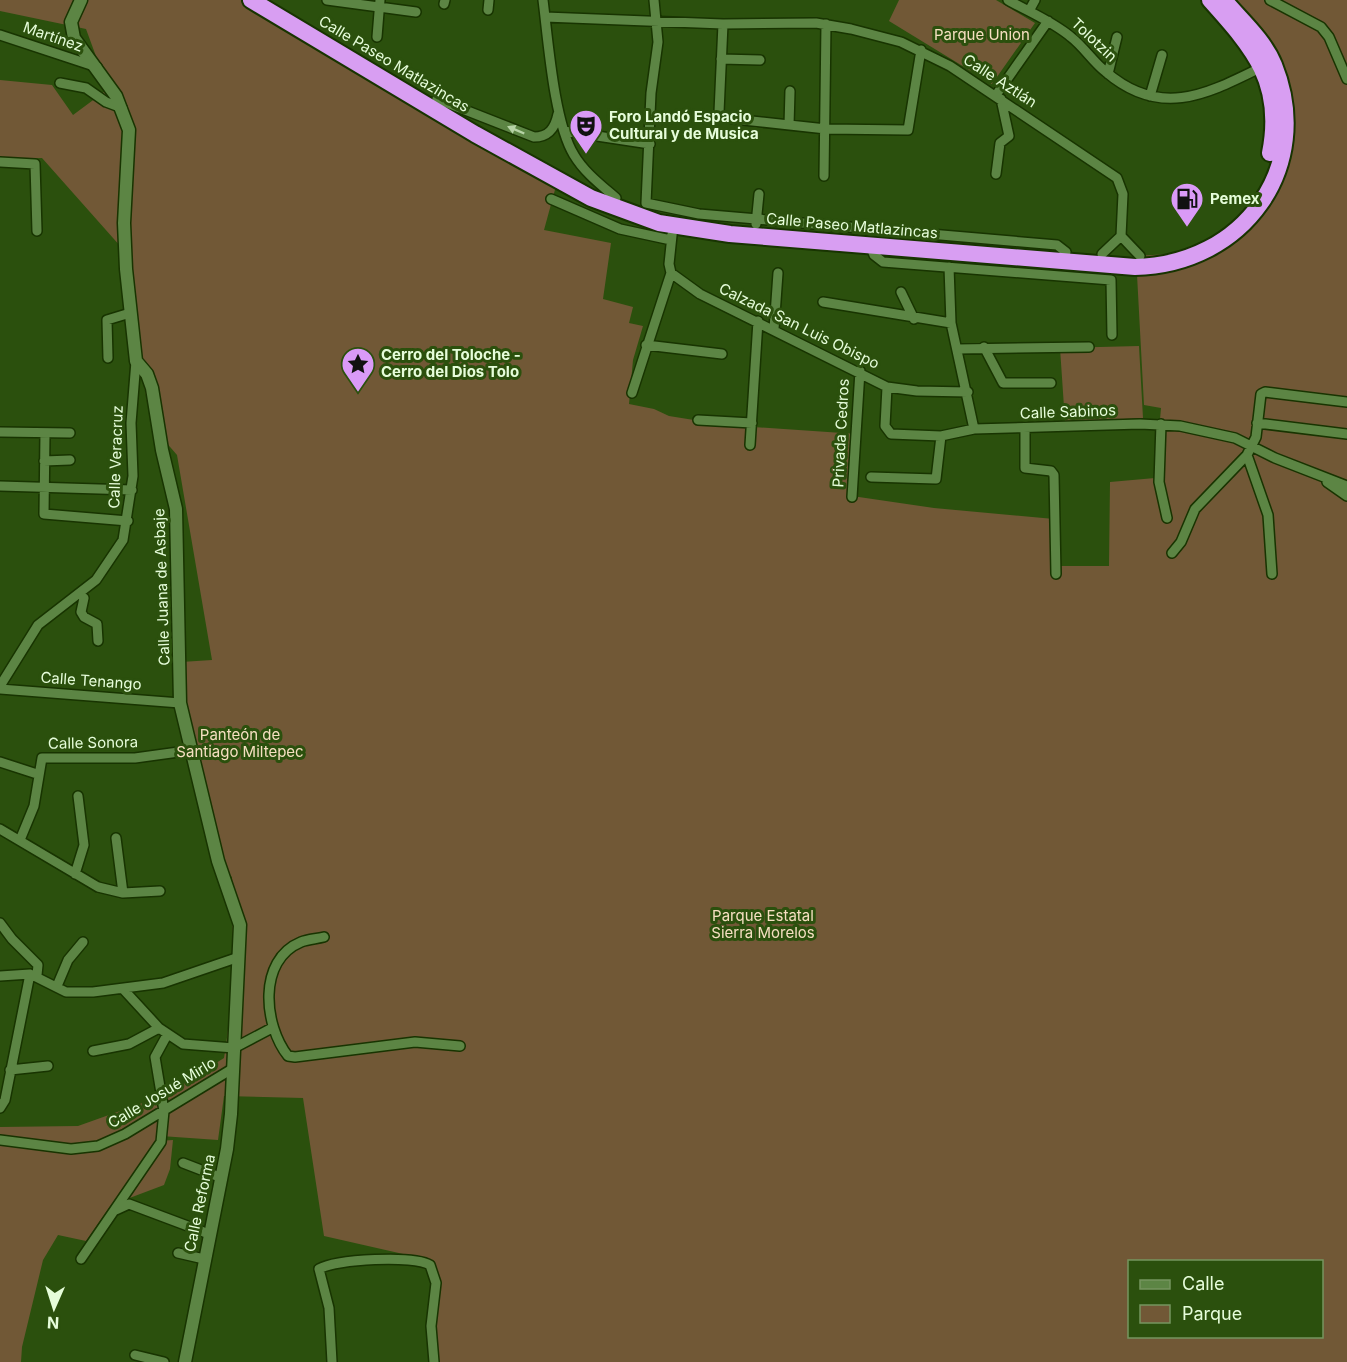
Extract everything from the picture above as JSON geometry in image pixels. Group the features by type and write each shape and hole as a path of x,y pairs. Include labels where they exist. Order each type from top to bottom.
{"highway":[{"name":"Calle Paseo Matlazincas","path":"251,0 437,99 562,173 616,198 681,218 756,223 793,234 870,245 1135,267 1167,265 1211,250 1243,225 1262,200 1278,162 1284,140 1285,107 1270,56 1224,0"},
{"name":"Calle Paseo Matlazincas","path":"270,0 354,56 564,185 672,233 793,234 1140,256 1166,255 1202,242 1236,217 1255,194 1268,164 1273,137 1272,97 1263,67 1251,47 1210,0"}],"street":[{"name":"Calle Juana de Asbaje","path":"81,0 71,22 72,33 122,108 129,130 124,240 130,313 136,361 147,374 152,388 162,450 176,509 180,703 218,861 239,919 240,957 234,1048"},
{"path":"543,0 559,112 564,131 581,166 616,198"},
{"path":"654,0 658,22 651,93 646,203 685,213 756,223 1057,244 1066,252"},
{"name":"Tolotzin","path":"1008,0 1048,21 1071,37 1108,74 1150,96 1171,100 1200,96 1263,67"},
{"path":"1029,11 1035,0"},
{"path":"1270,0 1321,27 1329,37 1347,79"},
{"path":"330,1 380,4 416,12"},
{"path":"377,37 380,4"},
{"name":"Calle Aztlán","path":"545,17 723,24 826,24 871,34 921,50 999,97 1117,178 1123,194 1121,236"},
{"path":"996,174 1002,141 1008,139 1009,135 999,97 1048,21"},
{"path":"723,24 719,112 721,117 826,129 907,130 910,127 921,50"},
{"path":"824,176 826,24"},
{"name":"Martínez","path":"0,35 97,68"},
{"path":"1108,74 1117,37"},
{"path":"1150,96 1162,55"},
{"path":"721,59 760,60"},
{"path":"60,83 86,88 106,102 122,108"},
{"path":"789,125 790,91"},
{"path":"437,99 534,136 550,132 559,112"},
{"path":"564,131 650,144"},
{"path":"0,162 33,162 35,165 38,231"},
{"path":"756,223 759,194"},
{"path":"551,199 620,229 672,233 671,273 632,393"},
{"path":"1102,254 1121,236 1140,256"},
{"path":"870,245 874,255 884,261 1111,280 1112,335"},
{"path":"1003,256 1014,273"},
{"path":"949,267 951,323 968,392 974,429"},
{"name":"Calzada San Luis Obispo","path":"671,273 700,294 860,371 887,387 910,391 968,392"},
{"path":"774,329 778,273"},
{"path":"901,292 914,319"},
{"path":"823,302 914,319 951,323"},
{"path":"108,358 107,321 130,313"},
{"path":"750,445 758,321"},
{"path":"646,345 722,354"},
{"path":"984,347 1003,383 1051,383"},
{"path":"958,349 1089,347"},
{"name":"Calle Veracruz","path":"0,688 38,625 88,588 103,572 123,540 132,490 132,423 136,361"},
{"name":"Privada Cedros","path":"852,497 860,371"},
{"name":"Calle Sabinos","path":"887,387 885,426 889,433 941,436 974,429 1161,424 1217,432 1250,450 1318,475"},
{"path":"1172,553 1181,542 1195,509 1250,450 1261,394 1265,392 1347,402"},
{"path":"698,420 752,423"},
{"path":"1257,423 1347,434"},
{"path":"1161,424 1159,482 1167,518"},
{"path":"1025,429 1025,468 1051,471 1054,474 1056,574"},
{"path":"0,432 70,433"},
{"path":"45,433 43,512 47,516 128,520"},
{"path":"871,477 936,480 941,436"},
{"path":"1250,450 1268,515 1272,574"},
{"path":"44,461 70,460"},
{"path":"1318,475 1347,486"},
{"path":"1318,475 1347,496"},
{"path":"0,486 132,490"},
{"path":"84,598 81,612 84,617 97,624 98,641"},
{"name":"Calle Tenango","path":"0,688 180,703"},
{"name":"Calle Sonora","path":"37,774 40,760 44,757 135,758 193,750"},
{"path":"0,762 37,774 34,806 20,840"},
{"path":"75,874 84,850 78,796"},
{"path":"0,829 98,887 123,892 160,891"},
{"path":"116,838 123,892"},
{"path":"0,922 12,939 38,965 33,974 4,1104 0,1108"},
{"path":"324,937 300,942 277,964 270,983 269,1009 272,1028 285,1053 291,1057 415,1042 460,1046"},
{"path":"57,986 68,960 83,942"},
{"path":"0,976 33,974 78,993 124,990 163,983 240,957"},
{"path":"124,990 159,1028 183,1044 234,1048 272,1028"},
{"path":"93,1051 129,1044 159,1028"},
{"path":"81,1259 113,1210 156,1152 164,1133 164,1110 155,1057 167,1035"},
{"name":"Calle Reforma","path":"185,1362 208,1234 222,1178 231,1114 234,1048"},
{"path":"10,1070 48,1066"},
{"name":"Calle Josué Mirlo","path":"0,1140 71,1149 98,1146 232,1069"},
{"path":"183,1163 222,1178"},
{"path":"113,1210 129,1204 208,1234"},
{"path":"178,1253 204,1259"},
{"path":"332,1362 329,1308 319,1269 333,1263 410,1260 430,1265 436,1284 431,1326 434,1362"},
{"path":"135,1355 164,1362"}],"green space":[{"name":"Parque Estatal Sierra Morelos","path":"0,0 263,0 559,175 544,230 611,243 603,299 633,307 629,323 643,326 633,360 629,404 654,409 669,416 725,425 857,434 852,496 934,508 1054,519 1054,566 1109,566 1110,482 1155,478 1161,408 1144,405 1136,256 1169,254 1197,246 1240,221 1268,187 1286,133 1234,0 1347,0 1347,1362 428,1362 434,1261 324,1236 303,1098 224,1096 218,1140 161,1136 158,1141 173,1140 170,1169 164,1185 111,1205 86,1241 58,1235 43,1260 22,1347 21,1362 0,1362 0,1127 78,1126 165,1095 224,1058 231,990 232,877 219,868 188,724 181,662 212,660 177,455 152,426 130,314 121,247 42,158 0,159 0,80 52,85 73,115 108,89 86,29 0,11"},
{"name":"Parque Union","path":"899,0 996,0 1035,23 992,84 889,21"},
{"path":"1139,346 1143,418 1065,422 1060,348"}],"place":[{"name":"Foro Landó Espacio Cultural y de Musica","path":"586,155"},
{"name":"Pemex","path":"1187,228"},
{"name":"Cerro del Toloche - Cerro del Dios Tolo","path":"358,393"}],"park label":[{"name":"Panteón de Santiago Miltepec","path":"240,744"}]}
